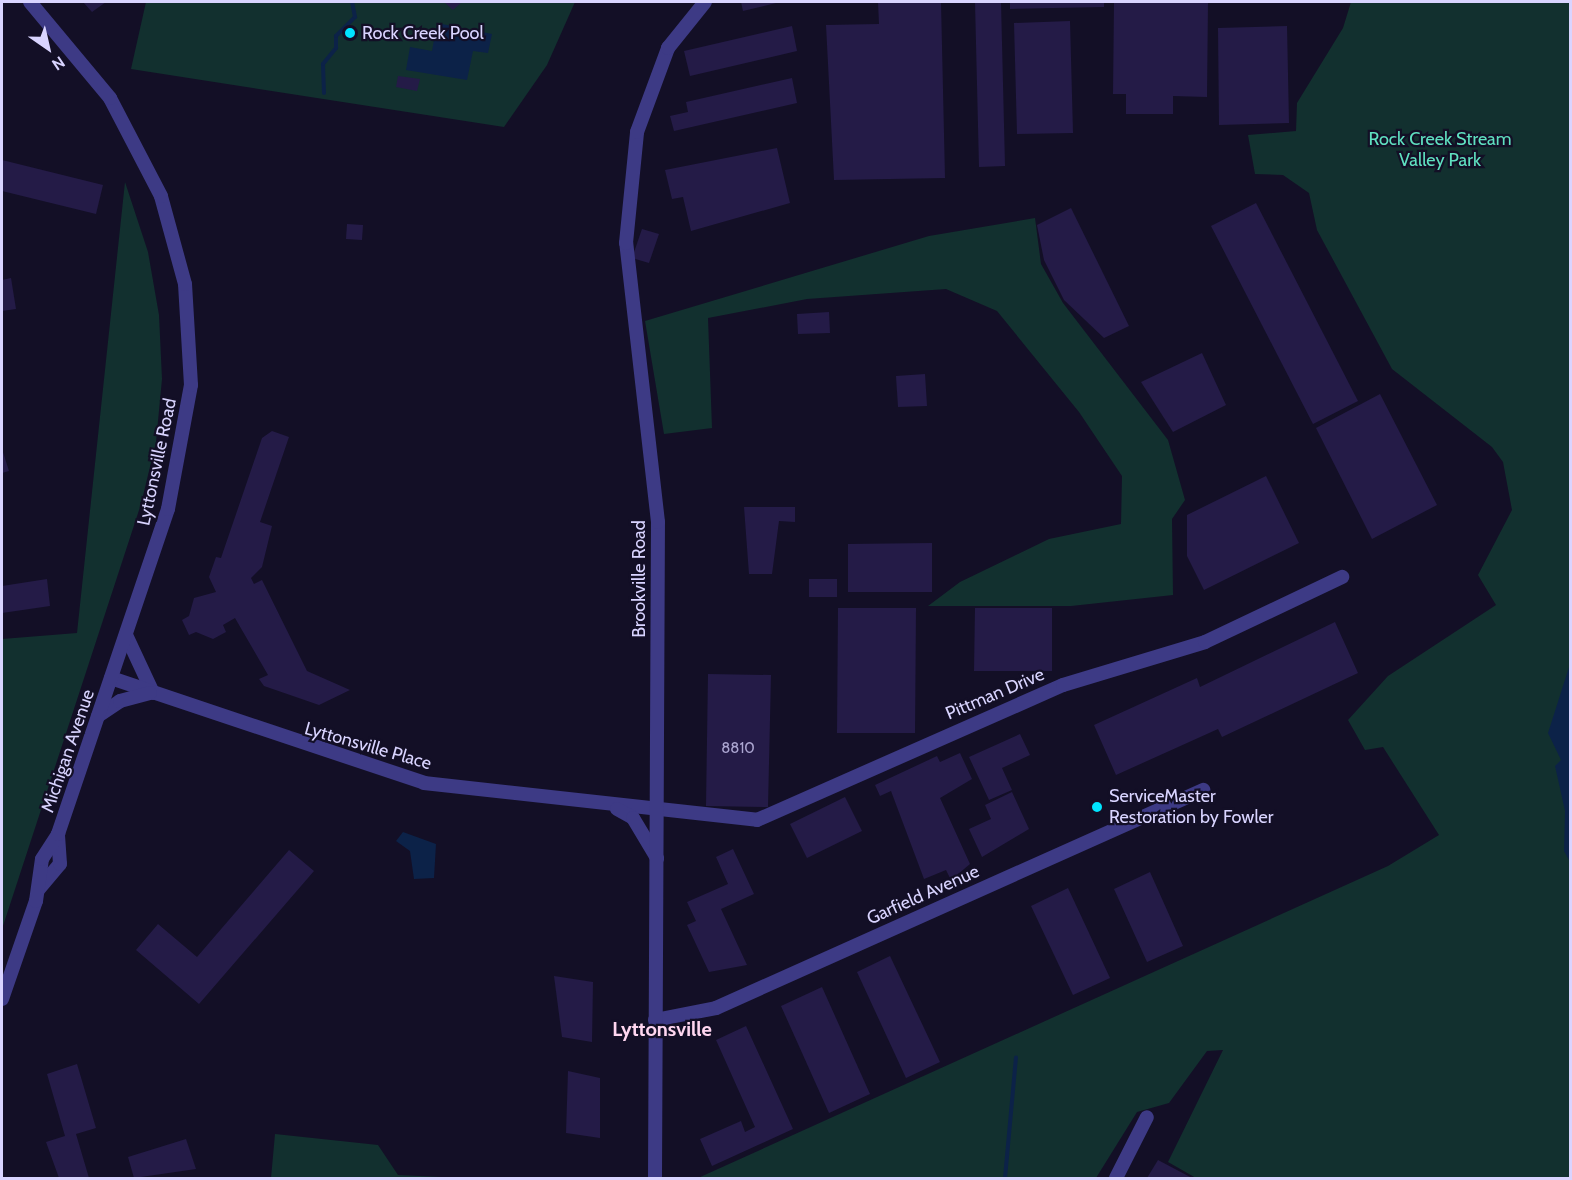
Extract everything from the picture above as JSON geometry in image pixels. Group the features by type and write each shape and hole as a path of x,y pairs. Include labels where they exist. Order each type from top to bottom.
{"street":[{"name":"Lyttonsville Road","path":"30,2 132,133 165,207 185,284 191,385 186,430 168,509 111,678"},
{"name":"Brookville Road","path":"655,1179 655,1020 660,812 656,490 631,325 626,243 637,132 668,48 705,2"},
{"name":"Pittman Drive","path":"660,812 736,820 767,817 949,732 1131,661 1204,642 1342,577"},
{"path":"98,716 120,701 153,693 126,635"},
{"name":"Lyttonsville Place","path":"111,678 316,751 446,785 660,812"},
{"name":"Michigan Avenue","path":"2,999 38,890 60,864 58,834 111,678"},
{"name":"Garfield Avenue","path":"655,1020 716,1008 1203,790"},
{"path":"613,807 633,818 659,861"},
{"path":"1116,1179 1147,1117"}],"green space":[{"name":"Rock Creek Pool","path":"146,2 575,2 547,65 504,127 131,69"},
{"name":"Rock Creek Stream Valley Park","path":"1351,2 1570,2 1570,1178 1196,1178 1168,1162 1223,1050 1207,1051 1169,1103 1137,1112 1096,1178 698,1178 1388,866 1439,835 1383,747 1365,750 1348,720 1388,676 1496,605 1478,575 1512,510 1503,462 1492,447 1392,369 1317,230 1309,193 1283,175 1255,174 1248,135 1296,131 1297,103 1343,28"},
{"path":"125,182 148,252 159,315 162,379 156,442 141,504 2,929 2,639 77,633"},
{"path":"1035,218 1041,264 1063,303 1168,440 1185,500 1172,519 1173,595 1071,606 928,606 960,582 1049,539 1121,524 1122,476 1079,412 997,311 946,289 807,299 708,318 712,428 664,434 645,321 929,236"},
{"path":"275,1134 378,1145 398,1175 464,1178 271,1178"}],"water":[{"path":"437,23 492,34 488,53 473,51 467,80 406,70 410,47 432,51"},
{"path":"1570,664 1570,862 1564,851 1565,811 1555,766 1561,760 1548,733"},
{"path":"403,832 436,844 434,878 414,879 410,851 396,841"}],"building":[{"path":"83,2 106,2 92,12"},
{"path":"444,2 462,2 453,10"},
{"path":"741,2 780,2 743,11"},
{"path":"878,2 941,2 945,178 834,180 826,25 879,24"},
{"path":"975,2 1001,2 1005,166 979,167"},
{"path":"1010,2 1104,2 1104,7 1010,9"},
{"path":"1114,2 1208,2 1207,97 1173,96 1173,114 1126,114 1126,94 1113,94"},
{"path":"1070,21 1073,133 1017,134 1014,23"},
{"path":"792,26 797,51 690,76 684,51"},
{"path":"1287,26 1289,123 1219,125 1218,28"},
{"path":"398,76 420,79 417,91 396,87"},
{"path":"792,78 797,103 674,131 670,116 688,112 686,102"},
{"path":"777,148 790,203 691,231 683,197 672,199 665,170"},
{"path":"2,160 103,185 96,214 2,191"},
{"path":"1256,203 1358,401 1313,424 1211,226"},
{"path":"1071,208 1129,326 1104,338 1064,300 1044,260 1037,225"},
{"path":"347,224 363,225 362,240 346,239"},
{"path":"642,229 659,234 649,263 632,258"},
{"path":"11,278 16,309 2,311 2,280"},
{"path":"829,312 830,333 798,334 797,314"},
{"path":"1202,353 1226,405 1173,432 1141,382"},
{"path":"925,374 927,406 898,407 896,376"},
{"path":"1380,394 1437,505 1372,539 1316,428"},
{"path":"272,431 289,437 260,522 272,526 262,567 251,578 254,584 262,580 307,671 350,690 319,705 264,686 259,679 268,675 235,618 223,625 226,632 213,639 196,632 189,635 182,620 189,616 194,598 216,592 209,577 216,557 221,558 262,438"},
{"path":"2,449 9,471 2,473"},
{"path":"1266,476 1299,543 1204,590 1187,556 1187,515"},
{"path":"744,507 795,507 795,522 779,521 772,574 749,574"},
{"path":"932,543 932,592 848,592 848,544"},
{"path":"47,579 50,606 2,613 2,586"},
{"path":"809,579 837,579 837,597 809,597"},
{"path":"838,608 916,608 915,733 837,733"},
{"path":"975,608 1052,608 1052,671 974,671"},
{"path":"1335,622 1358,673 1222,737 1218,729 1116,775 1094,725 1197,678 1200,687"},
{"path":"708,674 771,675 768,807 706,806"},
{"path":"1020,734 1030,755 1002,768 1012,790 989,800 969,757"},
{"path":"960,753 972,779 940,798 970,864 951,880 946,870 924,879 891,791 880,796 875,785 937,756 940,762"},
{"path":"1012,792 1029,829 982,857 969,829 991,819 985,805"},
{"path":"845,797 862,831 807,858 790,824"},
{"path":"733,849 754,894 721,909 747,965 709,972 687,925 696,921 687,902 728,884 716,857"},
{"path":"289,850 314,871 199,1004 136,950 158,924 197,957"},
{"path":"1150,872 1183,946 1147,962 1114,889"},
{"path":"1068,888 1110,978 1073,995 1031,906"},
{"path":"890,956 940,1062 906,1078 857,972"},
{"path":"554,976 593,982 592,1042 562,1037"},
{"path":"822,987 870,1094 829,1113 781,1006"},
{"path":"746,1026 793,1129 712,1166 700,1139 741,1121 745,1132 755,1127 716,1040"},
{"path":"77,1064 96,1128 76,1134 89,1178 59,1178 46,1142 65,1136 47,1074"},
{"path":"568,1071 600,1078 600,1138 566,1133"},
{"path":"186,1139 196,1169 134,1178 128,1157"},
{"path":"1158,1160 1192,1178 1147,1178"}],"waterway":[{"path":"324,93 323,64 336,48 336,36 355,17 352,2"},
{"path":"1005,1178 1016,1057"}],"place":[{"name":"Rock Creek Pool","path":"350,33"},
{"name":"ServiceMaster Restoration by Fowler","path":"1097,807"}],"district":[{"name":"Lyttonsville","path":"662,1029"}]}
